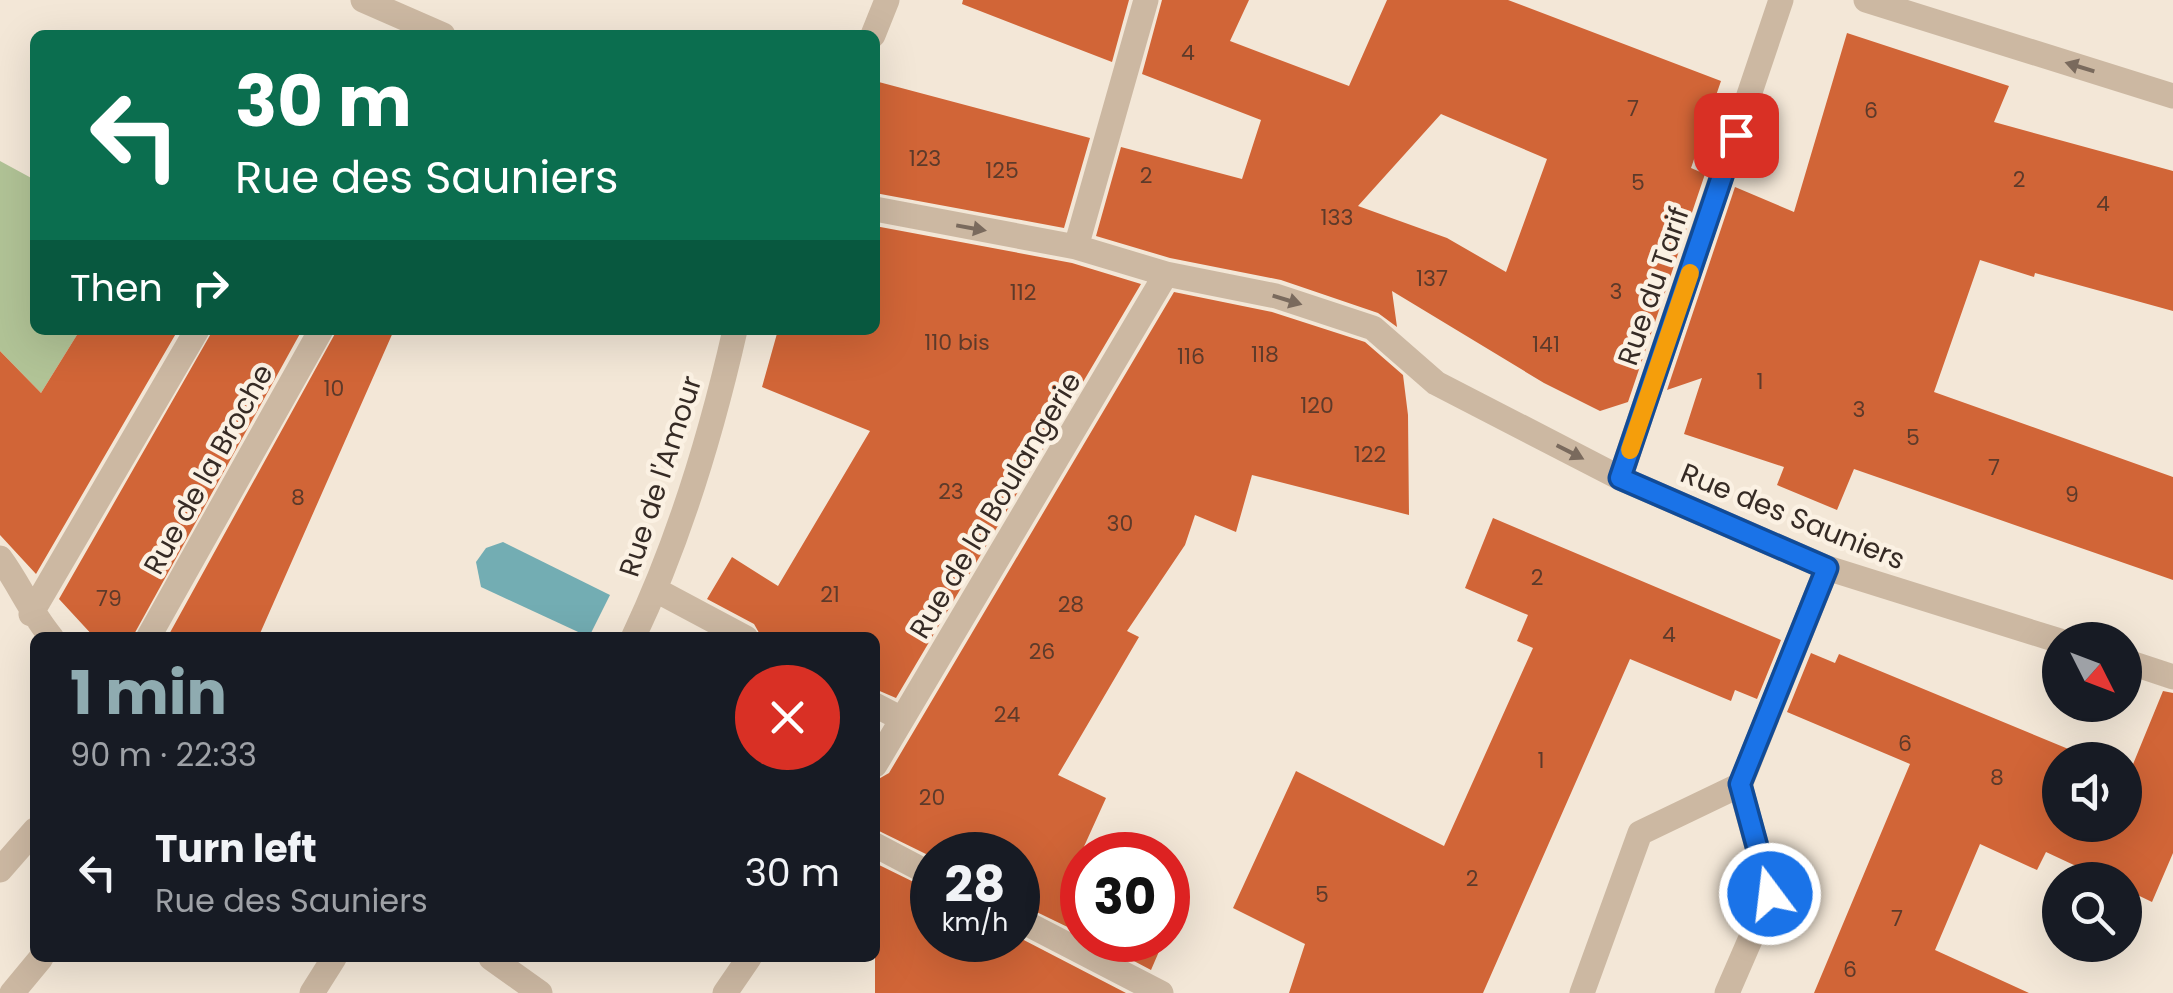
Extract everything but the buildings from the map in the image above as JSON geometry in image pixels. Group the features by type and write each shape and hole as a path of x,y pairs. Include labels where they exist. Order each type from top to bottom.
{"street":[{"path":"363,0 403,7 436,30"},
{"path":"874,30 887,0"},
{"path":"1076,247 1146,0"},
{"name":"Rue du Tarif","path":"1620,478 1780,0"},
{"path":"1866,0 2173,96"},
{"name":"Rue des Sauniers","path":"880,210 1076,247 1166,274 1276,296 1373,328 1436,383 1620,478 1827,568 2042,635"},
{"name":"Rue de la Boulangerie","path":"880,756 1166,274"},
{"path":"31,614 194,335"},
{"name":"Rue de la Broche","path":"151,632 318,335"},
{"name":"Rue de l'Amour","path":"637,632 684,516 733,335"},
{"path":"0,558 31,614 47,632"},
{"path":"1727,993 1770,894 1740,784 1827,568"},
{"path":"656,590 735,632"},
{"path":"2142,667 2173,676"},
{"path":"880,708 902,719"},
{"path":"1582,993 1640,834 1740,784"},
{"path":"0,870 30,836"},
{"path":"880,848 910,863"},
{"path":"1040,930 1161,993"},
{"path":"12,993 37,962"},
{"path":"312,993 331,962"},
{"path":"497,962 540,993"},
{"path":"725,993 746,962"}],"green space":[{"path":"0,161 30,177 30,335 77,335 41,393 0,351"}],"water":[{"path":"503,542 610,595 592,632 578,632 481,587 476,562 486,548"}],"slow traffic":[{"path":"1630,450 1690,273"}],"route":[{"path":"1736,135 1620,478 1827,568 1740,784 1770,894"}]}
